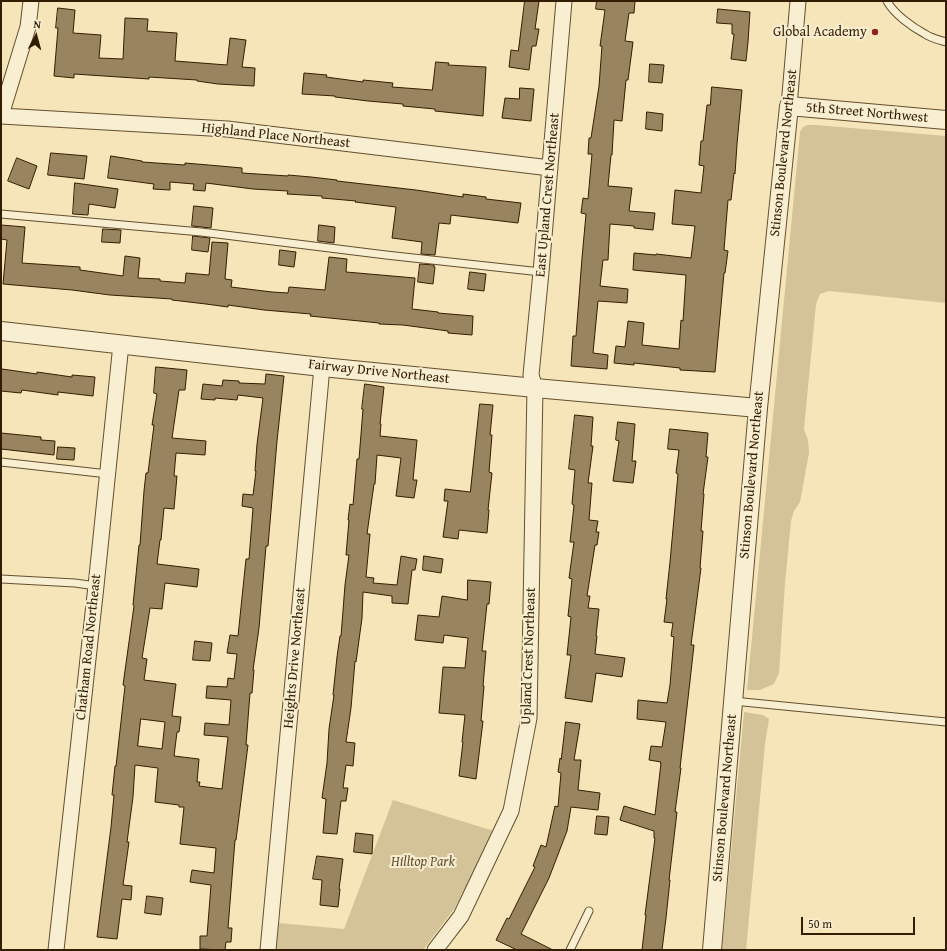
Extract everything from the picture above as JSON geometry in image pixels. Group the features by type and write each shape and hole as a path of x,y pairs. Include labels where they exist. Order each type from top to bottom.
{"street":[{"path":"1,115 28,27 31,1"},
{"name":"East Upland Crest Northeast","path":"534,388 531,375 542,272 564,1"},
{"name":"Stinson Boulevard Northeast","path":"712,950 758,408 789,106 798,1"},
{"name":"5th Street Northwest","path":"789,106 946,120"},
{"name":"Highland Place Northeast","path":"1,115 227,129 550,168"},
{"name":"Fairway Drive Northeast","path":"1,331 322,367 758,408"},
{"name":"Chatham Road Northeast","path":"56,950 121,344"},
{"name":"Heights Drive Northeast","path":"268,950 322,367"},
{"name":"Upland Crest Northeast","path":"435,950 461,916 511,811 529,718 534,388"}],"lane":[{"path":"887,1 889,5 906,22 926,35 946,42"},
{"path":"1,214 201,232 386,255 542,272"},
{"path":"1,462 108,474"},
{"path":"1,579 75,583 96,586"},
{"path":"733,701 946,722"},
{"path":"570,950 588,911"}],"green space":[{"path":"808,125 946,136 946,303 829,291 820,294 816,304 804,429 808,440 809,453 800,502 794,511 791,521 779,673 774,684 760,690 747,690 800,132 803,127"},
{"path":"744,712 763,715 769,719 765,744 746,950 722,950"},
{"name":"Hilltop Park","path":"393,800 494,831 454,909 423,950 276,950 279,923 344,929"}],"building":[{"path":"525,1 539,1 535,29 539,29 536,46 532,46 529,70 509,67 511,50 518,51"},
{"path":"597,1 635,1 634,13 629,13 625,41 633,42 628,80 626,80 622,121 614,120 608,186 632,188 629,211 655,213 653,230 634,228 634,226 610,224 608,260 603,260 600,286 628,289 627,303 598,301 593,353 608,355 607,369 571,366 573,336 576,336 586,214 581,213 583,198 588,199 592,154 588,154 589,138 591,138 599,86 602,46 600,46 605,10 596,9"},
{"path":"58,8 75,10 73,33 101,35 99,58 123,59 125,18 148,19 147,31 177,33 175,61 227,65 230,38 246,40 242,67 255,68 254,86 149,77 149,79 74,74 74,78 54,76"},
{"path":"718,9 750,12 746,61 731,59 734,34 732,34 732,24 717,23"},
{"path":"436,62 449,63 448,65 486,67 483,116 435,111 435,109 403,106 403,104 335,96 302,94 304,73 327,75 326,77 363,82 363,80 393,83 392,87 432,90"},
{"path":"650,64 664,65 662,83 649,82"},
{"path":"712,87 742,90 735,174 734,173 731,200 728,200 724,250 728,251 724,273 715,372 680,370 680,368 634,363 634,365 614,363 616,346 625,347 628,321 644,323 642,345 679,349 681,320 683,321 686,275 633,270 634,253 691,258 695,226 672,224 675,190 701,193 704,166 699,165 701,141 703,141 707,105 710,105"},
{"path":"520,88 534,89 531,121 502,118 505,98 519,99"},
{"path":"647,112 663,114 662,131 646,129"},
{"path":"51,153 87,156 84,179 48,175"},
{"path":"111,156 142,162 185,165 185,163 242,168 242,173 311,177 463,197 463,194 486,197 486,199 521,203 518,223 451,215 450,224 439,223 435,255 421,254 422,242 392,238 396,207 322,198 322,196 287,194 288,191 253,189 206,183 205,191 193,190 194,184 170,182 170,190 153,189 154,184 108,178"},
{"path":"17,158 37,166 29,189 8,181"},
{"path":"75,183 118,189 115,208 89,204 88,215 73,214"},
{"path":"194,206 213,208 211,228 192,226"},
{"path":"1,225 25,227 22,263 80,267 80,270 123,276 125,256 140,258 138,278 160,279 160,281 185,283 186,273 209,275 212,242 228,243 225,279 232,280 231,287 288,293 289,287 325,290 329,257 347,259 346,272 415,278 412,309 473,316 472,335 448,333 448,331 403,325 379,324 310,316 311,314 228,305 228,307 172,299 110,295 3,284 7,240 1,239"},
{"path":"319,225 335,227 334,243 318,241"},
{"path":"103,229 121,230 120,243 102,242"},
{"path":"193,236 210,238 208,252 192,250"},
{"path":"280,250 296,252 294,267 279,265"},
{"path":"420,264 434,265 433,284 418,282"},
{"path":"470,272 486,274 484,291 468,289"},
{"path":"156,367 187,370 185,390 179,390 172,438 206,441 205,455 176,453 174,476 177,476 174,509 164,508 157,564 199,569 197,587 165,583 162,609 150,608 142,658 147,659 144,680 176,684 172,716 181,717 179,732 177,732 174,756 199,759 197,782 200,782 199,786 222,789 228,737 204,735 205,723 229,725 231,700 206,698 207,686 227,687 228,678 234,679 237,654 227,653 230,635 238,636 246,559 249,559 253,508 242,506 243,494 253,495 257,444 263,398 238,395 237,400 215,398 215,400 201,399 203,384 222,386 223,380 239,381 239,383 265,384 266,374 284,376 268,546 266,546 252,693 250,693 246,745 248,745 235,840 228,928 232,928 231,942 226,942 225,950 200,949 200,936 207,936 211,885 190,882 192,870 214,873 216,848 180,844 184,807 155,802 158,768 135,765 133,797 127,842 129,842 123,885 132,886 131,900 122,899 117,939 97,937 111,827 114,795 112,795 125,686 123,685 134,606 146,473 148,473 154,425 152,425 157,394 154,393","holes":["141,719 165,722 162,749 138,746"]},
{"path":"2,369 37,374 37,372 72,377 72,375 95,377 93,396 58,392 58,395 22,390 21,393 1,391"},
{"path":"365,384 384,387 380,436 417,440 413,480 417,480 414,498 396,496 401,458 377,455 375,484 367,534 370,534 366,577 374,578 373,583 397,585 401,556 417,559 415,570 412,570 408,604 392,603 392,596 363,592 362,618 356,662 355,661 351,708 346,742 355,743 353,766 346,765 343,788 348,788 346,801 341,801 337,834 323,833 326,799 322,798 349,555 346,555 348,520 350,504 353,505 357,459 359,459"},
{"path":"480,404 493,405 490,435 492,435 489,472 492,473 487,533 459,530 458,539 443,537 448,501 444,501 445,489 470,492"},
{"path":"575,415 593,417 591,446 593,446 588,483 592,483 589,520 598,521 596,532 599,532 597,545 595,545 587,596 590,596 588,608 599,609 595,654 625,658 622,677 596,673 592,702 565,698 571,655 567,655 571,617 568,616 572,579 569,578 574,542 570,542 574,505 572,504 575,470 569,469"},
{"path":"618,422 635,424 632,461 636,461 633,483 613,481 619,441 616,440"},
{"path":"670,429 708,433 706,457 708,457 703,494 701,568 691,645 694,645 675,812 677,812 662,950 642,950 655,838 654,831 620,820 624,806 655,815 661,762 649,760 651,746 662,747 666,722 637,719 638,700 667,703 670,685 674,637 671,636 673,623 664,622 679,450 668,449"},
{"path":"1,433 41,437 41,440 55,441 54,455 1,449"},
{"path":"58,447 75,448 74,460 57,459"},
{"path":"424,556 443,559 441,573 423,570"},
{"path":"468,580 491,582 482,651 486,651 481,721 483,721 476,779 459,776 465,715 439,713 443,667 465,668 468,638 444,635 443,643 415,640 418,615 439,617 442,596 467,600"},
{"path":"195,641 212,643 210,661 193,660"},
{"path":"566,722 580,724 574,760 581,760 578,790 600,793 598,810 571,807 567,831 549,878 521,934 553,950 517,950 496,940 507,918 509,919 535,867 533,866 541,845 546,847 555,806 558,807 561,773 558,772"},
{"path":"597,816 609,817 607,835 595,834"},
{"path":"356,833 373,835 372,854 354,852"},
{"path":"317,856 343,859 338,907 320,905 322,880 313,879"},
{"path":"147,896 163,898 161,915 145,913"}],"place":[{"name":"Global Academy","path":"875,32"}]}
